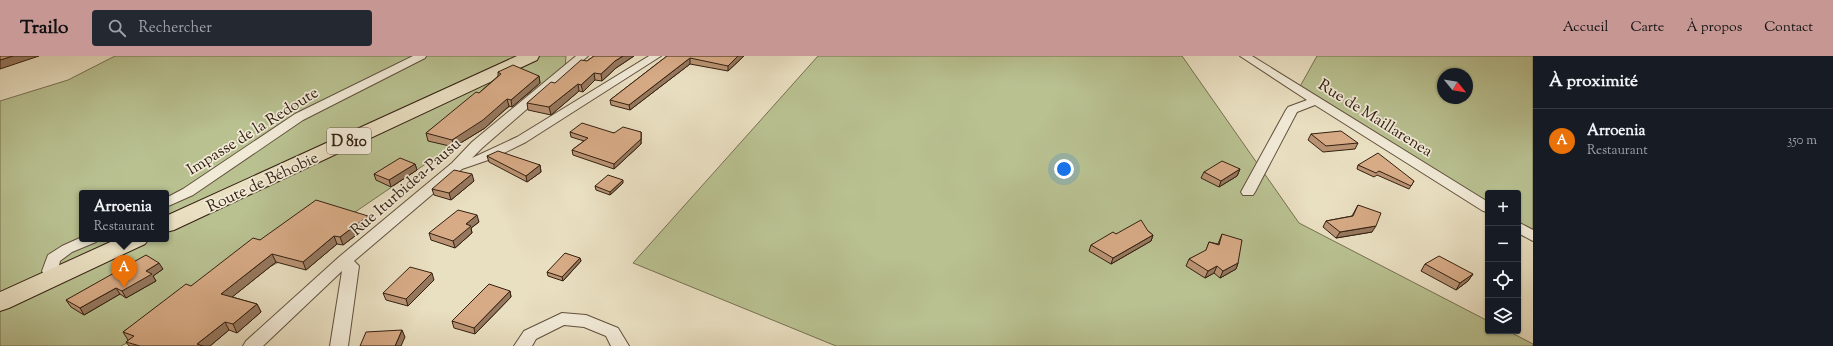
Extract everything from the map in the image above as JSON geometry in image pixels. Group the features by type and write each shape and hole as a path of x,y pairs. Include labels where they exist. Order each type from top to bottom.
{"main road":[{"name":"Route de Béhobie","path":"169,224 531,56"},
{"path":"0,302 130,242"}],"street":[{"name":"Impasse de la Redoute","path":"169,202 188,192 299,117 421,56"},
{"name":"Rue Iturbidea-Pausu","path":"252,346 344,261 457,166 478,145 583,56"},
{"path":"457,166 485,159 542,127 638,65 656,56"},
{"name":"Rue de Maillarenea","path":"1245,56 1485,206"},
{"path":"1248,192 1292,110 1315,101"},
{"path":"1521,229 1533,236"},
{"path":"54,277 50,271 53,259 67,249 84,242"},
{"path":"339,346 351,266 344,261"},
{"path":"524,346 530,335 562,319 586,321 612,332 620,346"}],"green space":[{"path":"115,56 566,56 565,69 292,255 121,346 0,346 0,101 68,80"},
{"path":"818,56 1182,56 1299,223 1485,319 1485,334 1514,334 1533,344 1533,346 836,346 633,263"},
{"path":"1317,56 1533,56 1533,236 1521,229 1521,190 1485,190 1485,206 1298,90"}],"building":[{"path":"0,56 13,56 0,60"},
{"path":"594,56 623,56 601,74 594,73 581,85 578,84 549,107 527,103 551,82 555,83 581,60 587,61"},
{"path":"667,56 738,56 728,66 690,58 629,105 610,100"},
{"path":"513,65 539,76 511,100 507,99 483,120 452,140 426,133 476,92 479,93 501,74 498,72"},
{"path":"582,123 614,133 623,127 641,132 641,139 614,164 572,150 588,138 570,132"},
{"path":"1341,131 1358,143 1326,146 1311,134"},
{"path":"498,151 540,165 526,176 487,156"},
{"path":"1378,153 1414,181 1411,186 1379,171 1376,173 1358,165"},
{"path":"400,158 415,164 389,180 374,174"},
{"path":"1222,161 1240,169 1221,181 1204,172"},
{"path":"454,170 472,174 449,193 432,189"},
{"path":"608,175 623,180 610,192 595,186"},
{"path":"316,200 368,216 340,237 334,236 303,262 272,254 221,294 257,304 233,324 225,322 197,344 203,346 140,346 126,342 134,336 123,332 186,284 191,286 253,238 260,240"},
{"path":"1358,205 1381,213 1376,226 1340,232 1326,221 1353,216"},
{"path":"458,210 477,215 466,224 471,226 453,241 429,233"},
{"path":"1141,220 1148,231 1153,235 1113,258 1091,245 1113,232 1116,234"},
{"path":"1222,234 1242,240 1238,263 1223,271 1217,266 1208,271 1189,259 1206,250 1209,242 1219,245"},
{"path":"565,253 580,258 562,277 547,272"},
{"path":"146,255 159,263 146,271 152,274 122,291 116,288 80,308 66,300"},
{"path":"1439,256 1473,274 1460,283 1425,264"},
{"path":"410,267 432,273 406,299 383,293"},
{"path":"489,284 510,291 474,328 452,321"},
{"path":"402,330 395,346 360,346 366,332"}],"place":[{"name":"Arroenia","path":"124,288"}]}
